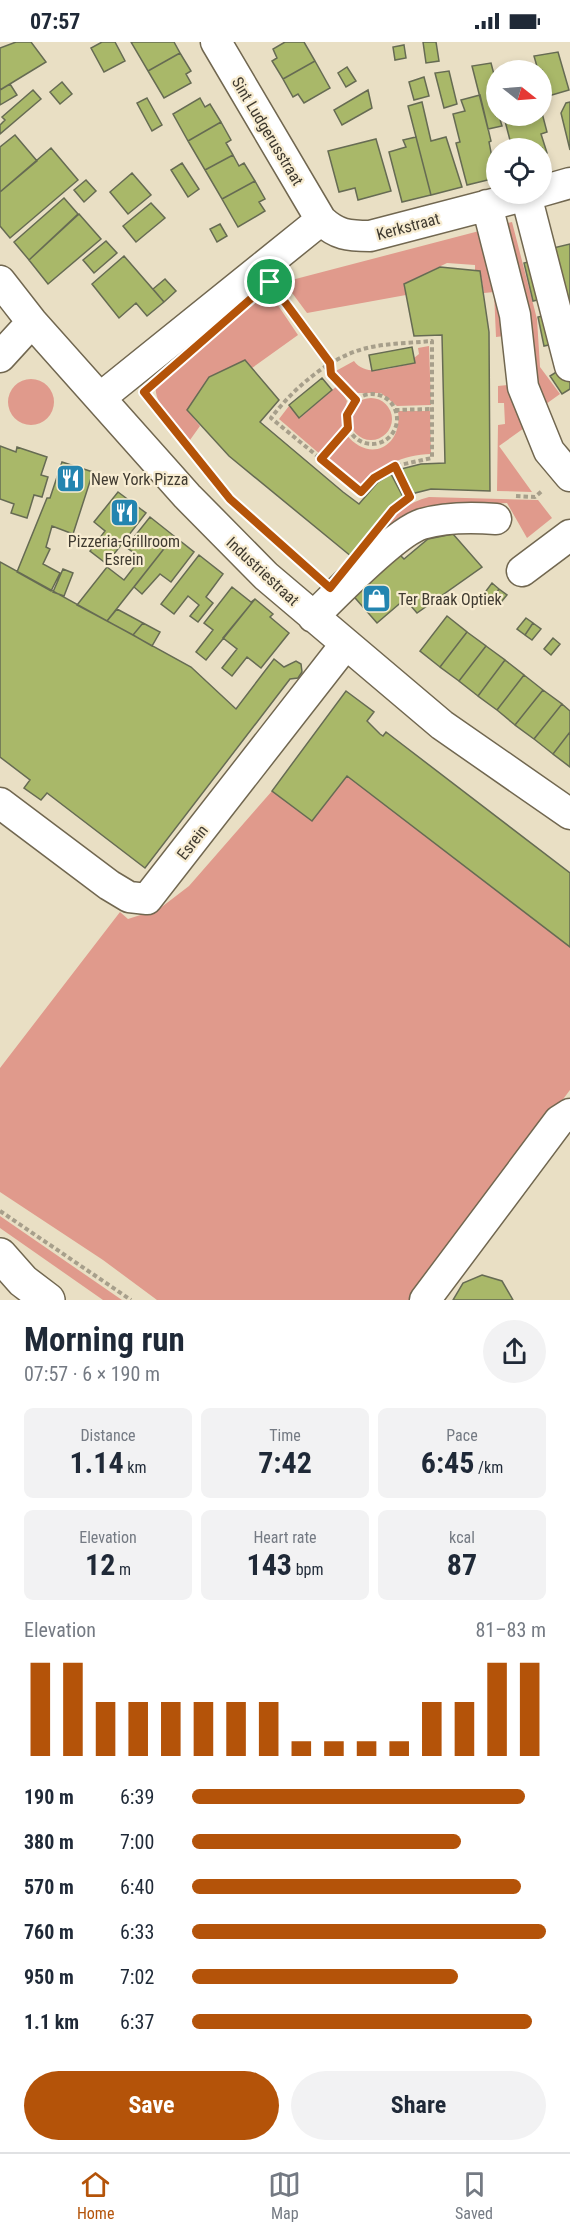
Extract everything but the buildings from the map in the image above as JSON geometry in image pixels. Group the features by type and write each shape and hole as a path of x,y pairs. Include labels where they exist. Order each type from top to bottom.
{"main road":[{"path":"0,1255 24,1285"}],"street":[{"name":"Sint Ludgerusstraat","path":"216,42 321,220"},
{"name":"Kerkstraat","path":"552,188 570,183"},
{"name":"Kerkstraat","path":"321,220 333,232 347,236 370,236 491,204"},
{"path":"535,204 570,366"},
{"path":"487,205 515,315 523,387 549,451 568,474"},
{"path":"100,398 321,220"},
{"name":"Industriestraat","path":"0,281 32,322 187,496 266,576 442,725 570,814"},
{"path":"0,357 32,322"},
{"path":"313,617 391,545 420,524 504,508"},
{"path":"522,571 570,536"},
{"name":"Esrein","path":"0,803 109,885 129,897 147,899 345,645"},
{"path":"425,1300 559,1121 570,1114"}],"path":[{"path":"260,268 330,363 331,374 356,400"},
{"path":"432,341 433,409 432,458 395,466 374,478 361,492 271,418 281,404 330,363 363,349 432,341"},
{"path":"144,392 194,454"},
{"path":"378,395 391,403 395,410 396,425 387,439 380,443 363,443 355,439 348,428 347,415 356,400 362,396 378,395"},
{"path":"395,410 433,409"},
{"path":"321,459 348,428"},
{"path":"395,466 410,497"},
{"path":"504,508 535,497 568,474"},
{"path":"401,504 410,497 419,495"},
{"path":"0,1211 131,1300"}],"shaded area":[{"path":"512,222 537,319 540,367 560,394 539,409 503,224"},
{"path":"483,230 511,335 496,337 494,292 484,293 480,271 475,270 475,265 447,263 404,284 406,295 307,313 284,282"},
{"path":"269,292 298,335 252,368 245,360 209,377 187,410 200,426 190,440 160,404 156,388 158,381"},
{"path":"429,346 431,405 397,406 381,393 354,393 334,372 354,361 366,369 374,370 415,363 414,358 419,354 418,348"},
{"path":"31,379 40,380 48,385 53,393 53,411 48,419 40,424 31,425 22,424 14,419 9,411 8,402 9,393 14,385 22,380"},
{"path":"516,384 527,426 499,446 532,492 497,491 498,425 505,424 504,403 498,403 498,386"},
{"path":"338,385 347,401 343,417 345,427 321,455 279,419 289,406 300,418"},
{"path":"371,398 386,404 392,419 386,434 371,440 356,434 350,419 356,404"},
{"path":"398,411 430,411 431,454 401,459 383,467 360,486 327,459 346,434 355,443 365,448 374,449 390,442 398,424"},
{"path":"429,497 538,500 552,518 527,538 507,503 468,505 349,572 374,537 393,517 404,508"},
{"path":"347,776 570,947 570,1090 411,1300 157,1300 103,1260 0,1192 0,1068 120,912 128,919 159,909 189,886 272,791 312,821"},
{"path":"0,1216 122,1300 103,1300 0,1228"}],"place":[{"name":"New York Pizza","path":"70,479"},
{"name":"Pizzeria-Grillroom Esrein","path":"124,513"},
{"name":"Ter Braak Optiek","path":"377,599"}],"route":[{"path":"270,282 330,363 331,374 356,400 350,406 347,415 348,428 321,459 361,492 374,478 395,466 410,497 393,510 330,588 230,499 144,392 270,282"}]}
